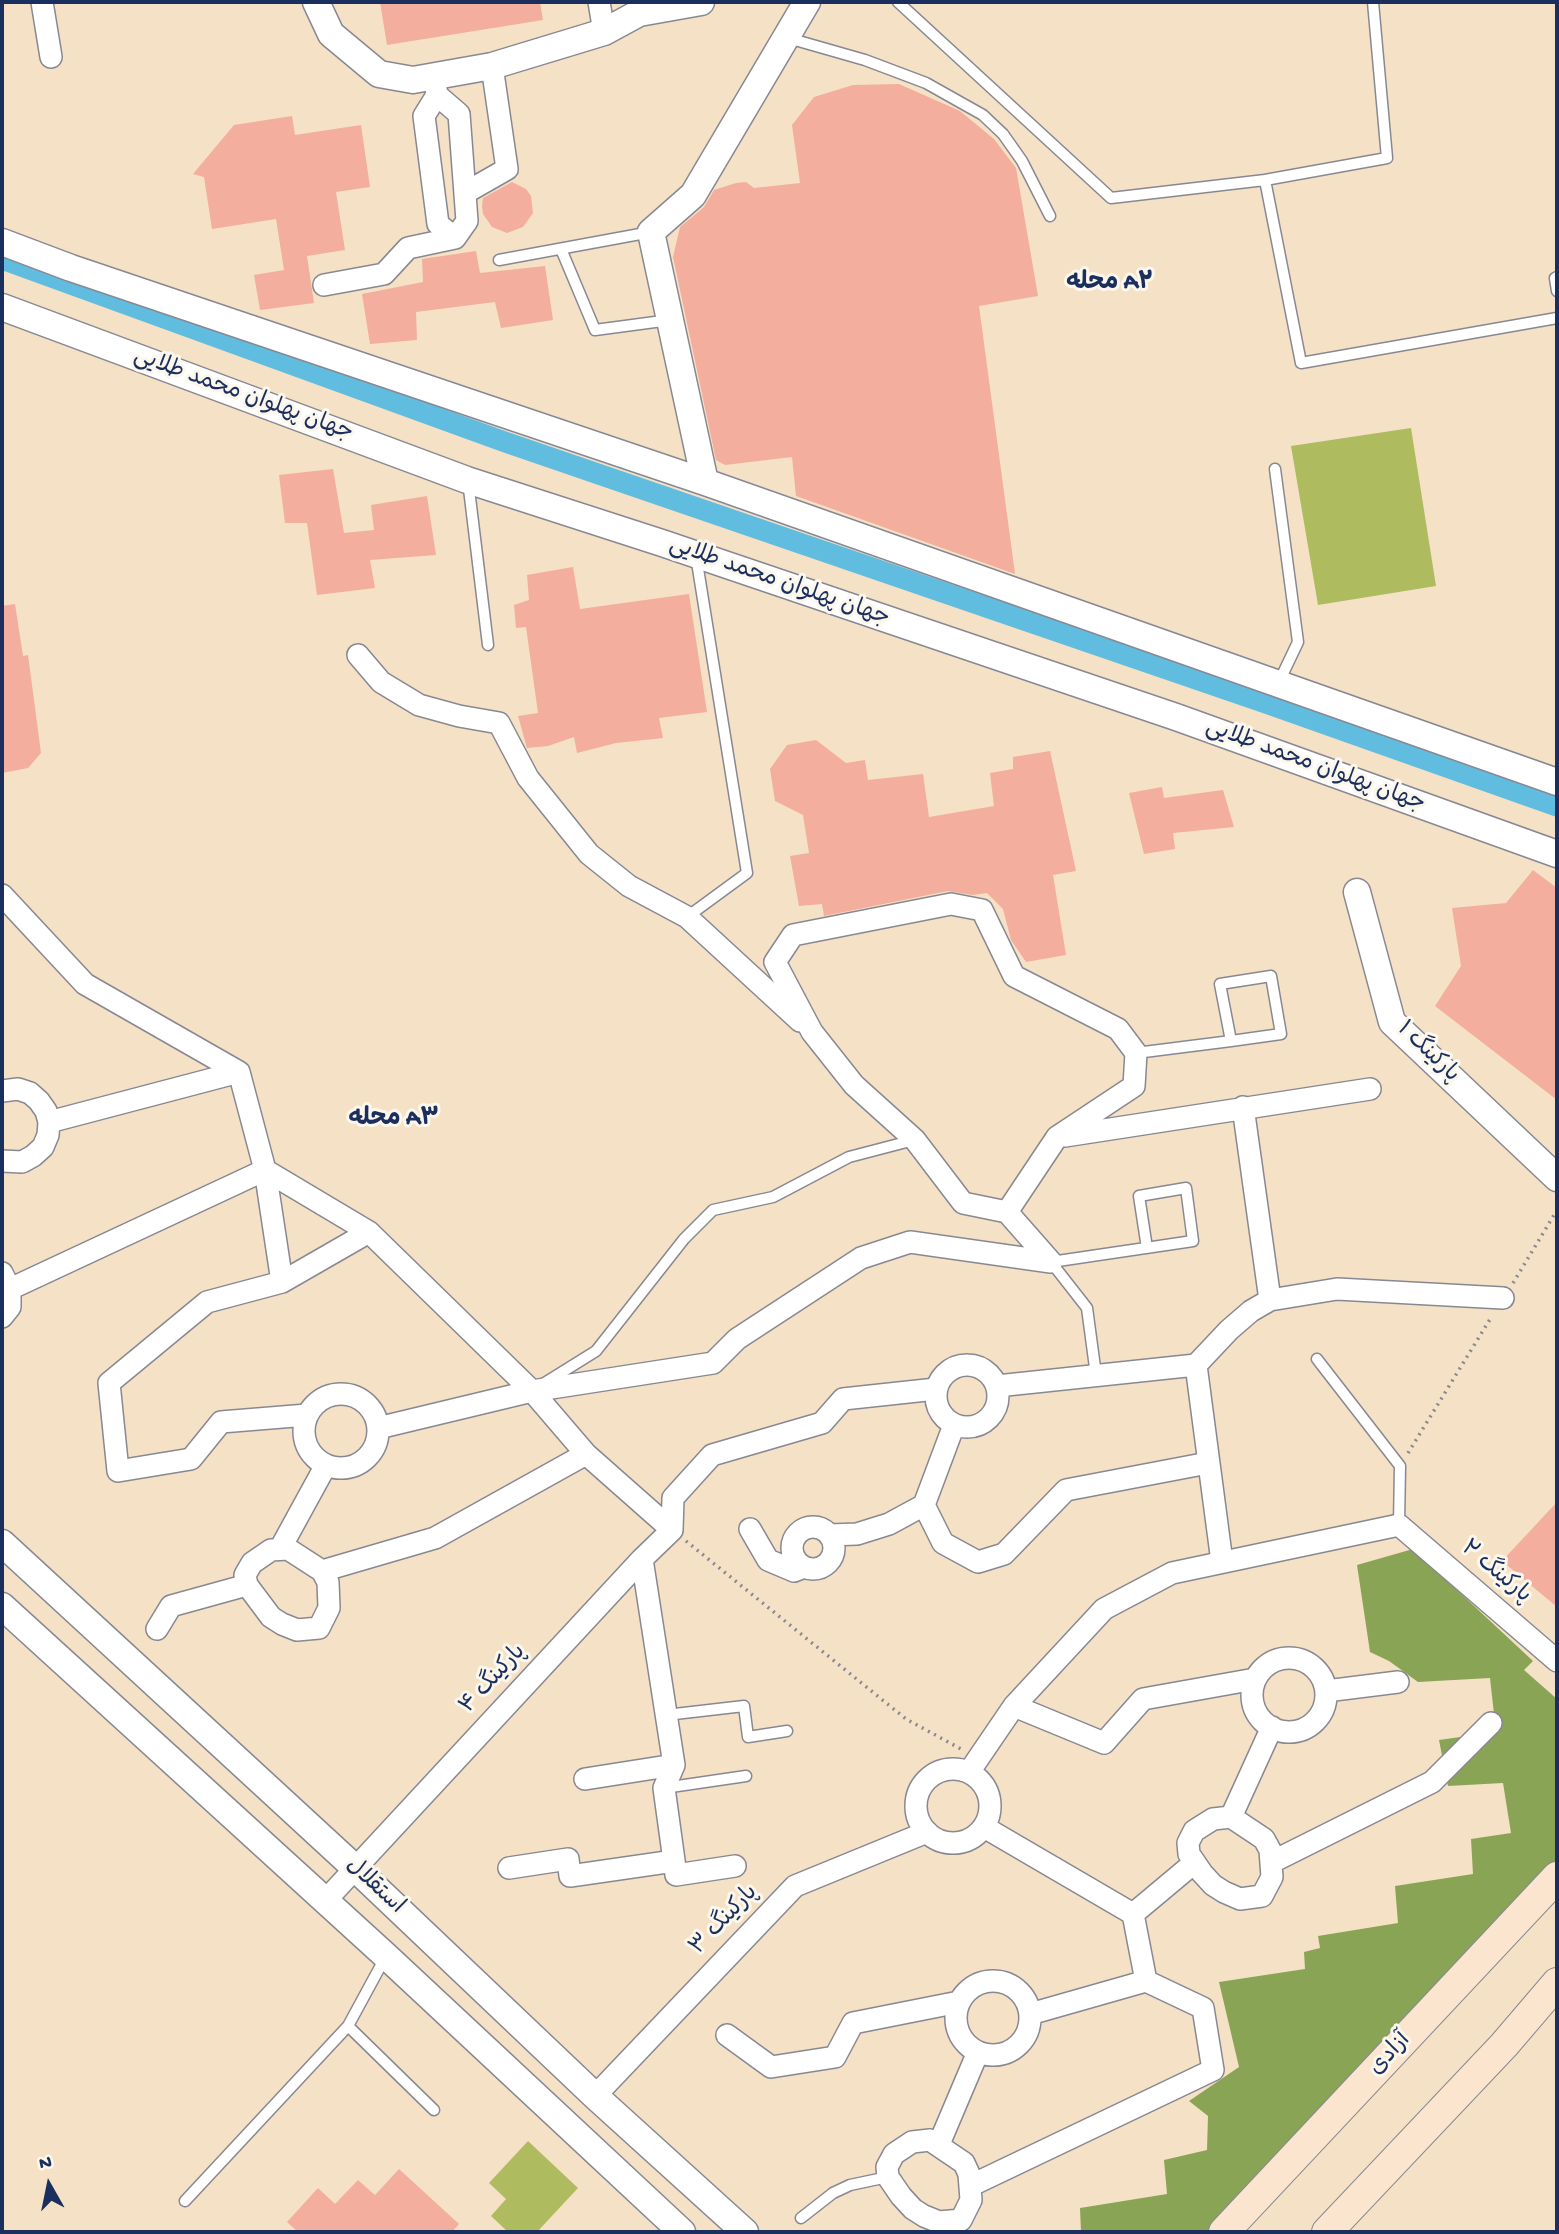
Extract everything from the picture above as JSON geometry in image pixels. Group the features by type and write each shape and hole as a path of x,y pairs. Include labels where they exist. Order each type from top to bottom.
{"main road":[{"name":"آزادی","path":"1224,2232 1557,1877"},
{"path":"1327,2232 1504,2045 1557,1983"}],"street":[{"path":"42,2 51,57"},
{"path":"316,2 331,34 379,74 436,86 604,32 639,13 701,2"},
{"path":"599,2 604,32"},
{"path":"705,482 651,232 693,195 807,2"},
{"path":"465,193 507,169 492,66"},
{"path":"324,285 384,274 408,248 455,238 467,221 459,114 436,86"},
{"path":"436,86 424,116 438,224 455,238"},
{"path":"2,242 97,277 705,482 1557,782"},
{"name":"جهان پهلوان محمد طلایی","path":"2,307 467,480 1176,717 1557,854"},
{"path":"358,655 381,682 419,705 499,723 528,778 589,854 629,886 687,917 812,1032 854,1085 915,1140 963,1203 1007,1212 1051,1262"},
{"name":"پارکینگ ۱","path":"1357,892 1392,1022 1557,1178"},
{"path":"2,895 85,984 239,1072 265,1170 282,1282"},
{"path":"812,1032 775,962 793,935 951,904 982,910 1014,976 1118,1029 1136,1053 1134,1086 1057,1137 1007,1212"},
{"path":"49,1122 239,1072"},
{"path":"1057,1137 1370,1088"},
{"path":"2,1091 18,1089 30,1093 46,1111 49,1122 43,1147 33,1156 22,1162 2,1161"},
{"path":"1243,1107 1270,1300"},
{"path":"265,1170 369,1232 532,1391 586,1454 672,1530"},
{"path":"2,1317 10,1307 6,1281 265,1170"},
{"path":"307,1415 221,1422 191,1459 118,1471 109,1383 207,1302 282,1282 369,1232"},
{"path":"378,1428 532,1391 713,1363 737,1339 860,1258 910,1242 1051,1262"},
{"path":"997,1386 1196,1364 1229,1330 1251,1311 1270,1300 1337,1289 1503,1298"},
{"path":"1196,1364 1223,1562"},
{"path":"976,1365 985,1370 997,1386 997,1406 985,1422 964,1427 945,1419 938,1410 936,1389 947,1371 956,1366 976,1365"},
{"path":"672,1530 673,1498 712,1455 822,1423 843,1399 936,1389"},
{"path":"344,1394 367,1405 375,1415 378,1428 372,1452 351,1467 326,1465 315,1458 304,1437 307,1415 322,1399 344,1394"},
{"path":"829,1535 857,1534 889,1524 924,1505 954,1424"},
{"path":"321,1571 435,1538 586,1454"},
{"path":"924,1505 943,1543 978,1562 1003,1554 1066,1490 1208,1463"},
{"path":"280,1549 326,1465"},
{"path":"973,1765 987,1790 990,1802 984,1827 975,1836 963,1841 950,1843 938,1839 927,1832 920,1822 916,1811 920,1790 935,1774 973,1765 1014,1706 1104,1609 1172,1573 1399,1525"},
{"name":"پارکینگ ۲","path":"1399,1525 1557,1661"},
{"path":"751,1529 768,1560 794,1571 804,1567 818,1568 829,1560 834,1548 829,1535 818,1527 799,1532 794,1537 792,1551 798,1563 804,1567"},
{"name":"پارکینگ ۴","path":"325,1901 642,1559 672,1530"},
{"name":"استقلال","path":"2,1543 355,1868 595,2096 745,2232"},
{"path":"280,1549 297,1553 321,1571 328,1582 329,1608 319,1628 310,1630 297,1630 271,1617 247,1586 245,1575 252,1563 271,1550 280,1549"},
{"path":"642,1559 674,1765 664,1788 676,1875 735,1866"},
{"path":"157,1629 172,1606 247,1586"},
{"name":"استقلال","path":"2,1606 386,1956 682,2232"},
{"path":"1283,1658 1295,1658 1307,1662 1316,1670 1323,1679 1326,1691 1320,1715 1312,1724 1289,1732 1272,1727 1257,1714 1252,1691 1255,1679 1262,1669 1283,1658"},
{"path":"1014,1706 1104,1742 1143,1699 1255,1679"},
{"path":"1326,1691 1398,1682"},
{"path":"1272,1862 1432,1782 1491,1723"},
{"path":"1231,1817 1272,1727"},
{"path":"585,1779 674,1765"},
{"path":"1231,1817 1264,1839 1272,1862 1272,1877 1262,1896 1240,1899 1213,1885 1194,1863 1189,1854 1188,1843 1194,1831 1213,1819 1231,1817"},
{"path":"984,1827 1133,1914 1146,1981"},
{"name":"پارکینگ ۳","path":"595,2096 795,1886 927,1832"},
{"path":"509,1868 568,1859 570,1876 674,1861"},
{"path":"1133,1914 1194,1863"},
{"path":"996,1981 1019,1991 1027,2001 1030,2014 1029,2027 1015,2048 990,2054 978,2052 967,2044 960,2034 956,2012 960,2002 974,1985 996,1981"},
{"path":"972,2185 1213,2070 1203,2008 1146,1981 1030,2014"},
{"path":"727,2035 771,2067 835,2057 853,2023 960,2002"},
{"path":"939,2144 978,2052"},
{"path":"930,2140 964,2163 972,2185 971,2200 961,2220 939,2222 913,2209 888,2177 887,2167 894,2154 904,2146 930,2140"}],"lane":[{"path":"898,2 1111,198 1265,180 1387,158 1373,2"},
{"path":"786,38 865,60 926,83 983,116 1003,134 1022,161 1050,216"},
{"path":"1265,180 1301,363 1557,318"},
{"path":"499,260 651,232"},
{"path":"561,249 595,330 670,320"},
{"path":"1557,277 1557,291"},
{"path":"1275,469 1298,642 1278,684"},
{"path":"467,480 488,645"},
{"path":"687,917 747,873 696,555"},
{"path":"1136,1053 1231,1041 1280,1034 1271,976 1220,984 1231,1041"},
{"path":"532,1391 596,1351 684,1239 713,1210 773,1197 849,1157 915,1140"},
{"path":"1096,1375 1087,1308 1051,1262 1147,1248 1193,1241 1186,1188 1139,1196 1147,1248"},
{"path":"1318,1359 1400,1466 1399,1525"},
{"path":"666,1715 744,1706 748,1737 787,1731"},
{"path":"664,1788 746,1776"},
{"path":"185,2201 348,2026 386,1956"},
{"path":"348,2026 434,2110"},
{"path":"802,2218 833,2193 850,2185 888,2177"}],"path":[{"path":"1400,1466 1557,1210"},
{"path":"672,1530 906,1719 973,1765"}],"green space":[{"path":"1411,428 1436,586 1318,605 1291,446"},
{"path":"1413,1549 1533,1661 1524,1670 1557,1699 1557,1863 1211,2232 1081,2232 1080,2208 1167,2194 1164,2160 1207,2150 1208,2116 1189,2101 1239,2067 1219,1982 1305,1969 1304,1952 1320,1948 1318,1936 1398,1923 1395,1886 1473,1874 1471,1839 1511,1833 1503,1783 1448,1786 1439,1740 1496,1732 1490,1678 1418,1682 1389,1661 1370,1652 1357,1565"},
{"path":"528,2141 578,2188 537,2232 508,2232 491,2216 506,2199 489,2183"}],"building":[{"path":"380,2 540,2 543,20 387,45"},
{"path":"899,84 960,111 994,139 1016,168 1038,296 979,306 1015,574 796,496 792,457 725,465 716,460 673,257 680,227 704,207 714,190 746,182 754,188 800,183 792,125 814,97 853,85"},
{"path":"292,116 295,135 361,125 370,187 336,192 345,250 307,256 314,303 260,310 254,275 284,270 276,219 212,229 204,177 193,174 234,125"},
{"path":"512,182 526,189 531,196 533,213 523,227 507,233 492,227 483,214 482,206 483,198"},
{"path":"476,251 480,273 545,266 553,320 501,328 495,302 416,312 417,340 370,344 362,294 423,282 422,259"},
{"path":"333,469 344,533 374,530 371,505 427,496 436,555 370,560 375,588 317,595 307,523 285,523 279,475"},
{"path":"573,567 580,609 689,594 707,712 659,718 663,738 616,743 577,753 574,737 548,746 527,748 518,716 538,713 526,627 516,628 514,605 529,600 527,575"},
{"path":"15,604 23,656 28,655 41,753 28,768 2,773 2,606"},
{"path":"816,740 846,763 865,760 868,780 923,774 929,817 994,806 990,773 1013,769 1013,757 1050,751 1076,871 1053,875 1066,955 1026,962 1011,940 1003,909 987,893 973,895 948,891 824,916 822,904 799,906 790,856 809,853 803,815 775,801 770,769 787,745"},
{"path":"1162,787 1164,798 1223,790 1234,827 1173,833 1175,849 1144,854 1129,793"},
{"path":"1533,870 1557,888 1557,1100 1435,1006 1461,966 1452,908 1506,903"},
{"path":"1557,1502 1557,1607 1502,1561"},
{"path":"399,2169 459,2224 452,2232 298,2232 287,2222 318,2188 335,2204 358,2180 375,2195"}],"waterway":[{"path":"2,259 505,442 1266,703 1557,806"}],"district":[{"name":"محله A۲","path":"1110,284"},
{"name":"محله A۳","path":"394,1120"}]}
